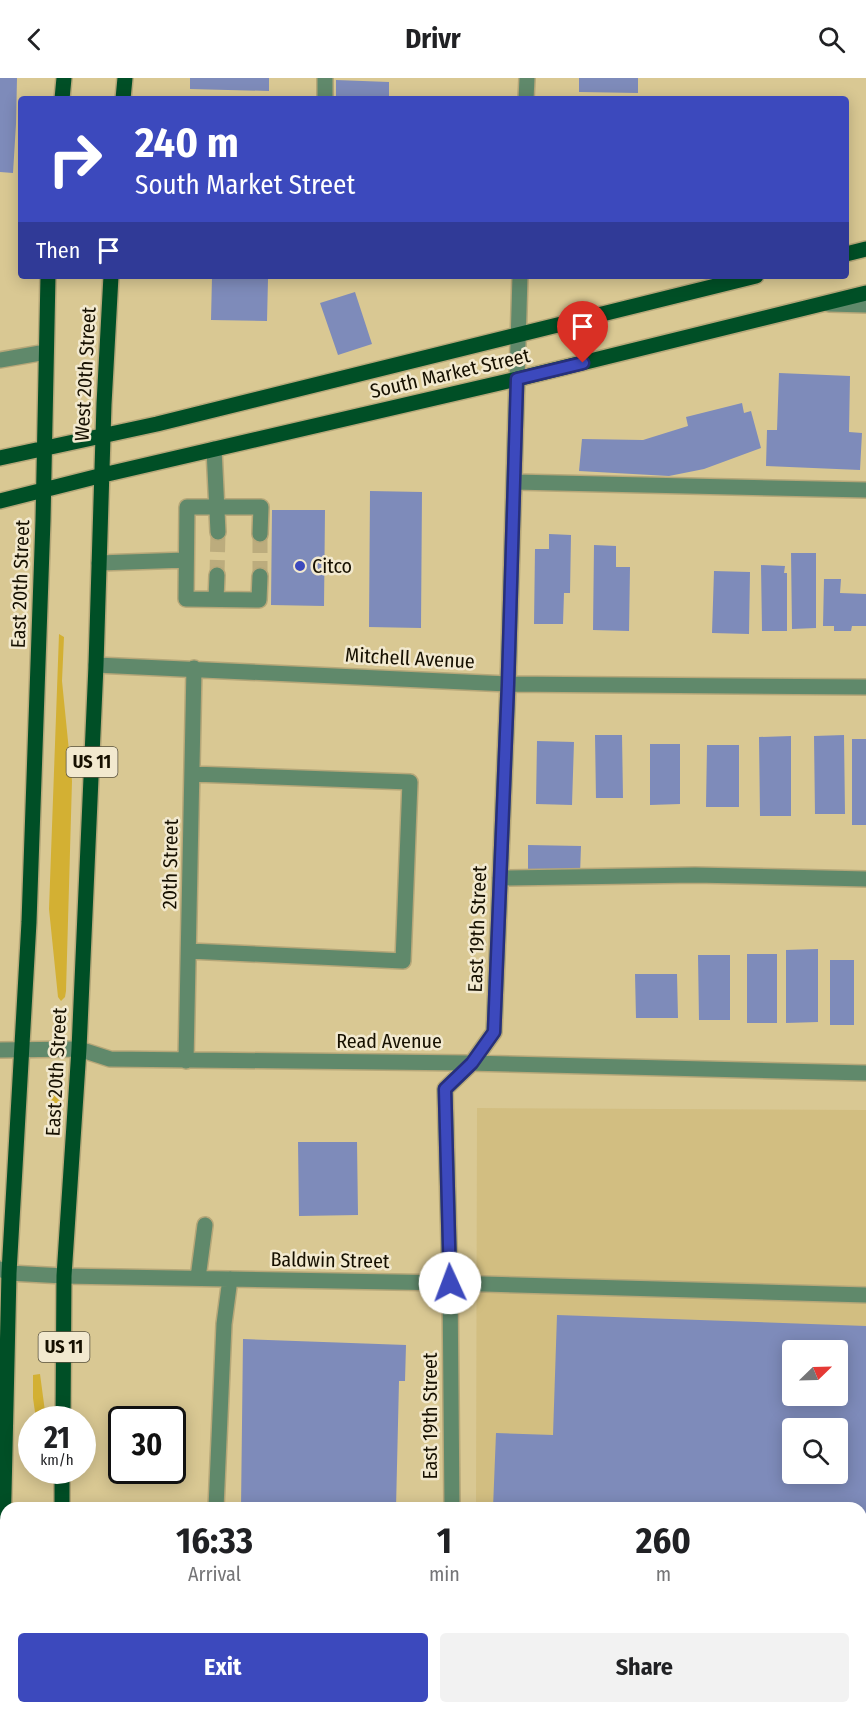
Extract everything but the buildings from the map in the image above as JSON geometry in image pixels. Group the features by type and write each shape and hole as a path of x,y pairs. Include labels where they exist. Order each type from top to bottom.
{"main road":[{"path":"62,96 64,78"},
{"path":"123,96 125,78"},
{"path":"849,253 866,249"},
{"name":"West 20th Street","path":"44,448 48,279"},
{"name":"West 20th Street","path":"103,475 111,279"},
{"name":"South Market Street","path":"0,458 103,437 744,279"},
{"name":"South Market Street","path":"0,501 517,379 866,293"},
{"name":"East 20th Street","path":"3,1502 5,1271 29,922 44,448"},
{"name":"East 20th Street","path":"63,1406 64,1276 80,1049 103,475"},
{"path":"62,1484 62,1502"}],"street":[{"path":"325,78 325,96"},
{"path":"526,96 527,78"},
{"name":"East 19th Street","path":"452,1502 445,1089 472,1063 494,1032 508,684 520,279"},
{"path":"823,304 866,305"},
{"path":"0,360 46,352"},
{"path":"214,449 218,532"},
{"path":"514,482 866,490"},
{"path":"260,534 261,507 187,507 186,599 259,600 260,576"},
{"path":"99,563 186,560"},
{"path":"216,599 217,575"},
{"name":"Mitchell Avenue","path":"96,665 508,684 866,687"},
{"name":"20th Street","path":"186,1060 194,668"},
{"path":"189,951 403,961 410,783 192,774"},
{"path":"500,878 695,875 866,879"},
{"name":"Read Avenue","path":"0,1050 80,1049 110,1059 472,1063 866,1073"},
{"path":"198,1278 205,1225"},
{"name":"Baldwin Street","path":"5,1271 64,1276 450,1283 866,1295"},
{"path":"216,1502 224,1324 230,1279"}],"shaded area":[{"path":"59,634 64,637 62,681 72,781 66,991 61,1001 58,997 49,909"},
{"path":"52,1084 59,1085 61,1089 60,1137 53,1135 48,1094 48,1089"},
{"path":"477,1108 866,1110 866,1502 476,1502"},
{"path":"40,1374 44,1406 34,1406 33,1375"}],"tunnel":[{"path":"217,575 218,532"},
{"path":"260,534 260,576"}],"place":[{"name":"Citco","path":"300,566"}],"route":[{"path":"450,1283 445,1089 472,1063 494,1032 517,379 583,363"}]}
